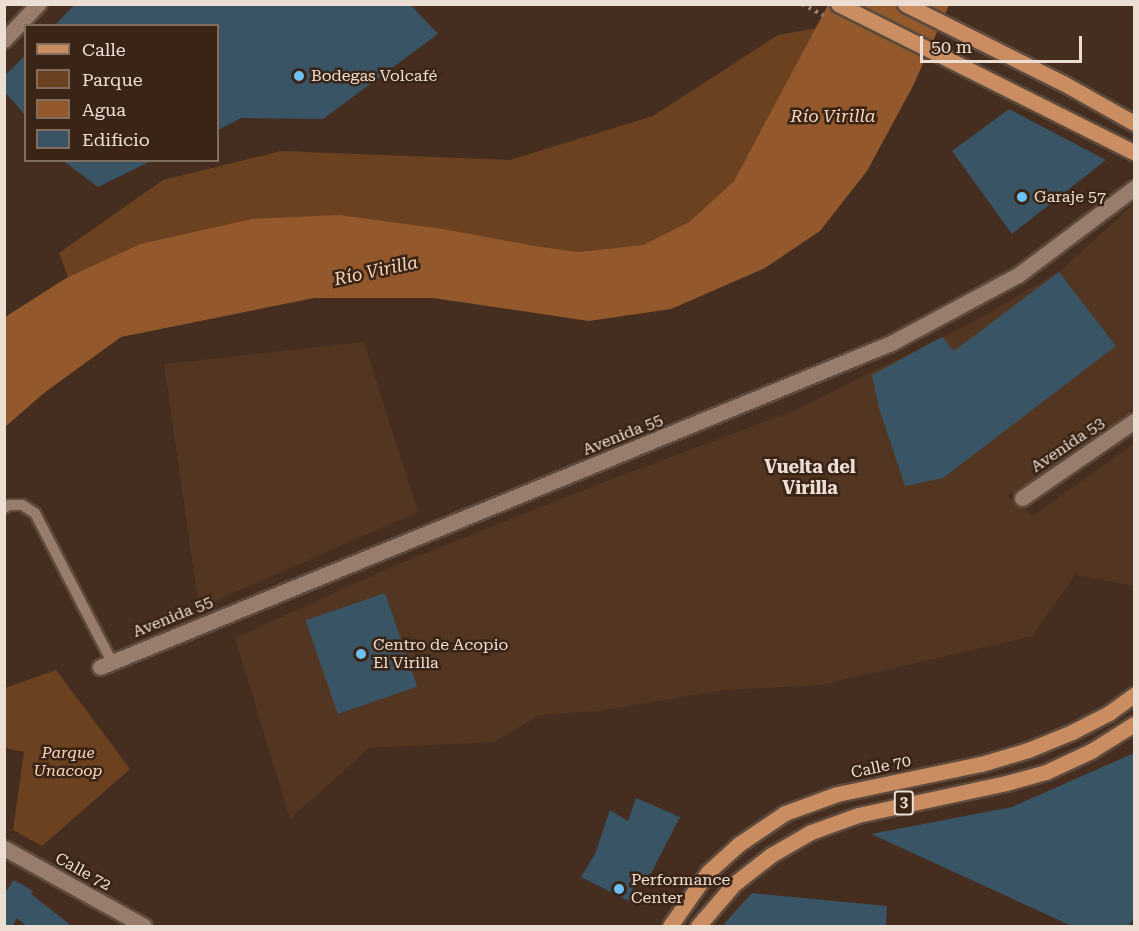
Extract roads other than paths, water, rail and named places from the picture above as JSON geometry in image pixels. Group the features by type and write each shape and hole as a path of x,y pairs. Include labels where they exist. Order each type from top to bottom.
{"main road":[{"path":"838,4 1134,152"},
{"path":"905,4 1063,83 1134,123"},
{"name":"Calle 70","path":"670,927 708,872 739,844 785,813 837,794 981,764 1028,750 1072,732 1109,713 1134,695"},
{"name":"3","path":"698,927 734,884 771,855 811,832 858,815 1046,772 1091,751 1134,724"}],"street":[{"path":"4,40 38,4"},
{"name":"Avenida 55","path":"106,664 891,343 1018,275 1134,188"},
{"name":"Avenida 53","path":"1022,498 1134,421"},
{"name":"Calle 72","path":"4,848 144,927"}],"lane":[{"path":"4,508 9,505 22,505 35,513 106,664"}],"water":[{"name":"Río Virilla","path":"828,5 949,5 913,86 867,171 820,231 765,268 671,309 589,321 433,298 314,298 121,337 44,393 5,427 5,317 68,277 140,244 251,219 339,215 443,229 577,252 643,245 689,222 734,181"}],"place":[{"name":"Bodegas Volcafé","path":"299,76"},
{"name":"Garaje 57","path":"1022,197"},
{"name":"Centro de Acopio El Virilla","path":"361,654"},
{"name":"Performance Center","path":"619,889"}],"district":[{"name":"Vuelta del Virilla","path":"810,478"}],"park label":[{"name":"Parque Unacoop","path":"68,762"}]}
